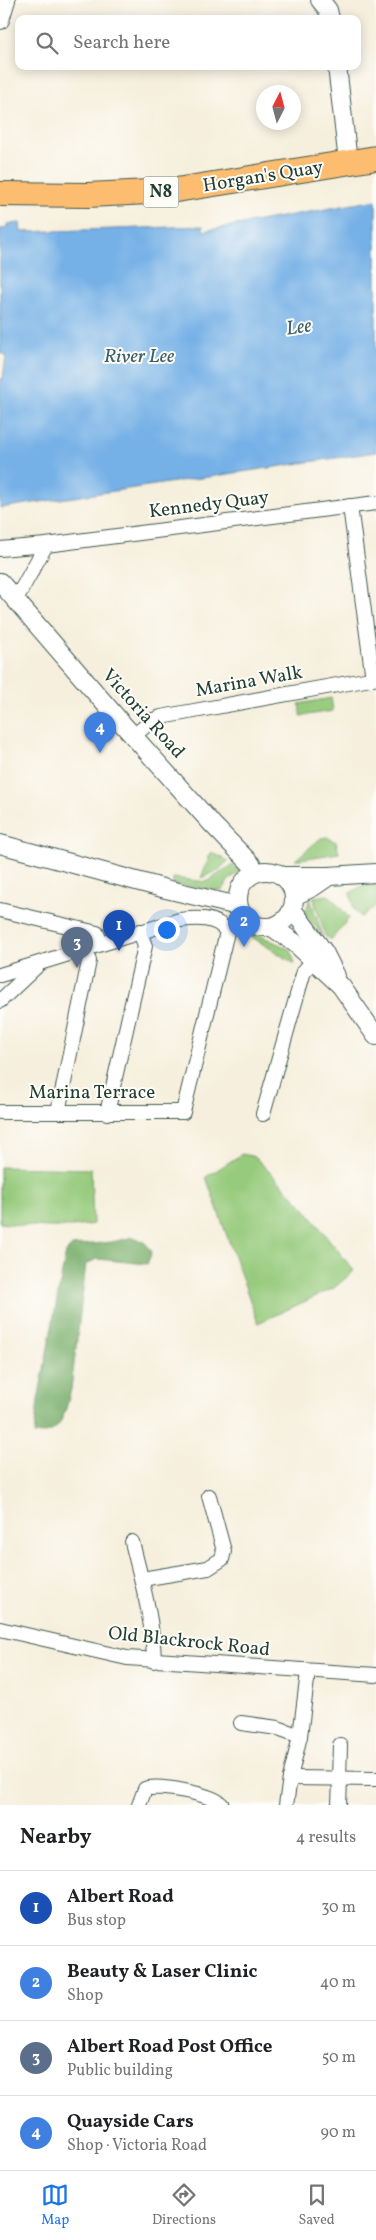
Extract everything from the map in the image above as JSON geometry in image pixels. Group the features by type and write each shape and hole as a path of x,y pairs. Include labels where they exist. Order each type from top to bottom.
{"highway":[{"name":"Horgan's Quay","path":"0,194 88,195 170,191 376,158"}],"street":[{"path":"0,20 6,0"},
{"path":"320,0 328,10 329,15"},
{"path":"337,70 348,162"},
{"name":"Kennedy Quay","path":"0,549 46,545 376,503"},
{"path":"350,506 374,679"},
{"path":"15,601 46,545"},
{"name":"Victoria Road","path":"0,582 118,719 135,735 213,825 251,864 256,873"},
{"name":"Marina Walk","path":"135,735 151,721 161,717 374,679"},
{"path":"0,844 166,889 234,905 248,922 256,926 272,927 295,943 319,956"},
{"path":"0,975 180,920 203,918 211,920 234,905 241,885 247,878 256,873 264,871 282,876 329,876 376,873"},
{"path":"282,876 292,888 293,903 319,956 346,991 376,1036"},
{"path":"272,927 287,919 293,903 329,876"},
{"path":"0,910 97,933 101,943"},
{"name":"Marina Terrace","path":"0,1112 183,1112 226,932 219,924 211,920"},
{"path":"107,1113 145,946 140,931"},
{"path":"58,1112 89,961 86,949"},
{"path":"263,1114 304,972 319,956"},
{"path":"0,1001 38,964"},
{"path":"346,991 376,1010"},
{"path":"142,1579 208,1568 222,1559 224,1550 209,1496"},
{"path":"132,1542 142,1579 153,1637 154,1661"},
{"name":"Old Blackrock Road","path":"0,1629 120,1657 308,1672 376,1675"},
{"path":"286,1805 300,1736 308,1672"},
{"path":"241,1723 278,1728 300,1736"},
{"path":"339,1805 340,1745"},
{"path":"290,1778 376,1779"},
{"path":"139,1805 145,1789 155,1786 215,1798 222,1805"}],"green space":[{"path":"331,698 333,711 301,716 299,704"},
{"path":"327,837 336,842 339,853 295,860 321,838"},
{"path":"211,852 228,861 219,870 201,878"},
{"path":"233,865 240,871 229,880 222,891 173,884 173,878 206,882"},
{"path":"376,884 376,906 361,917 354,910 350,893 364,885"},
{"path":"330,896 349,918 331,940 326,937 313,897"},
{"path":"310,899 323,936 305,914"},
{"path":"251,933 291,950 295,964 250,936"},
{"path":"242,1154 255,1157 302,1205 354,1271 334,1288 258,1323 206,1177"},
{"path":"0,1167 91,1169 93,1224 58,1227 0,1223"},
{"path":"133,1237 144,1242 152,1252 147,1264 97,1259 86,1264 71,1389 67,1405 57,1427 49,1432 34,1435 38,1400 66,1252 72,1246 112,1242"}],"water":[{"name":"River Lee","path":"376,200 376,452 0,508 0,379 3,379 6,355 0,353 0,229 7,228 7,224 20,223 21,232 203,226 203,231"}],"place":[{"name":"Quayside Cars","path":"100,753"},
{"name":"Beauty & Laser Clinic","path":"244,947"},
{"name":"Albert Road","path":"119,951"},
{"name":"Albert Road Post Office","path":"77,968"}],"water label":[{"name":"Lee","path":"299,328"}]}
